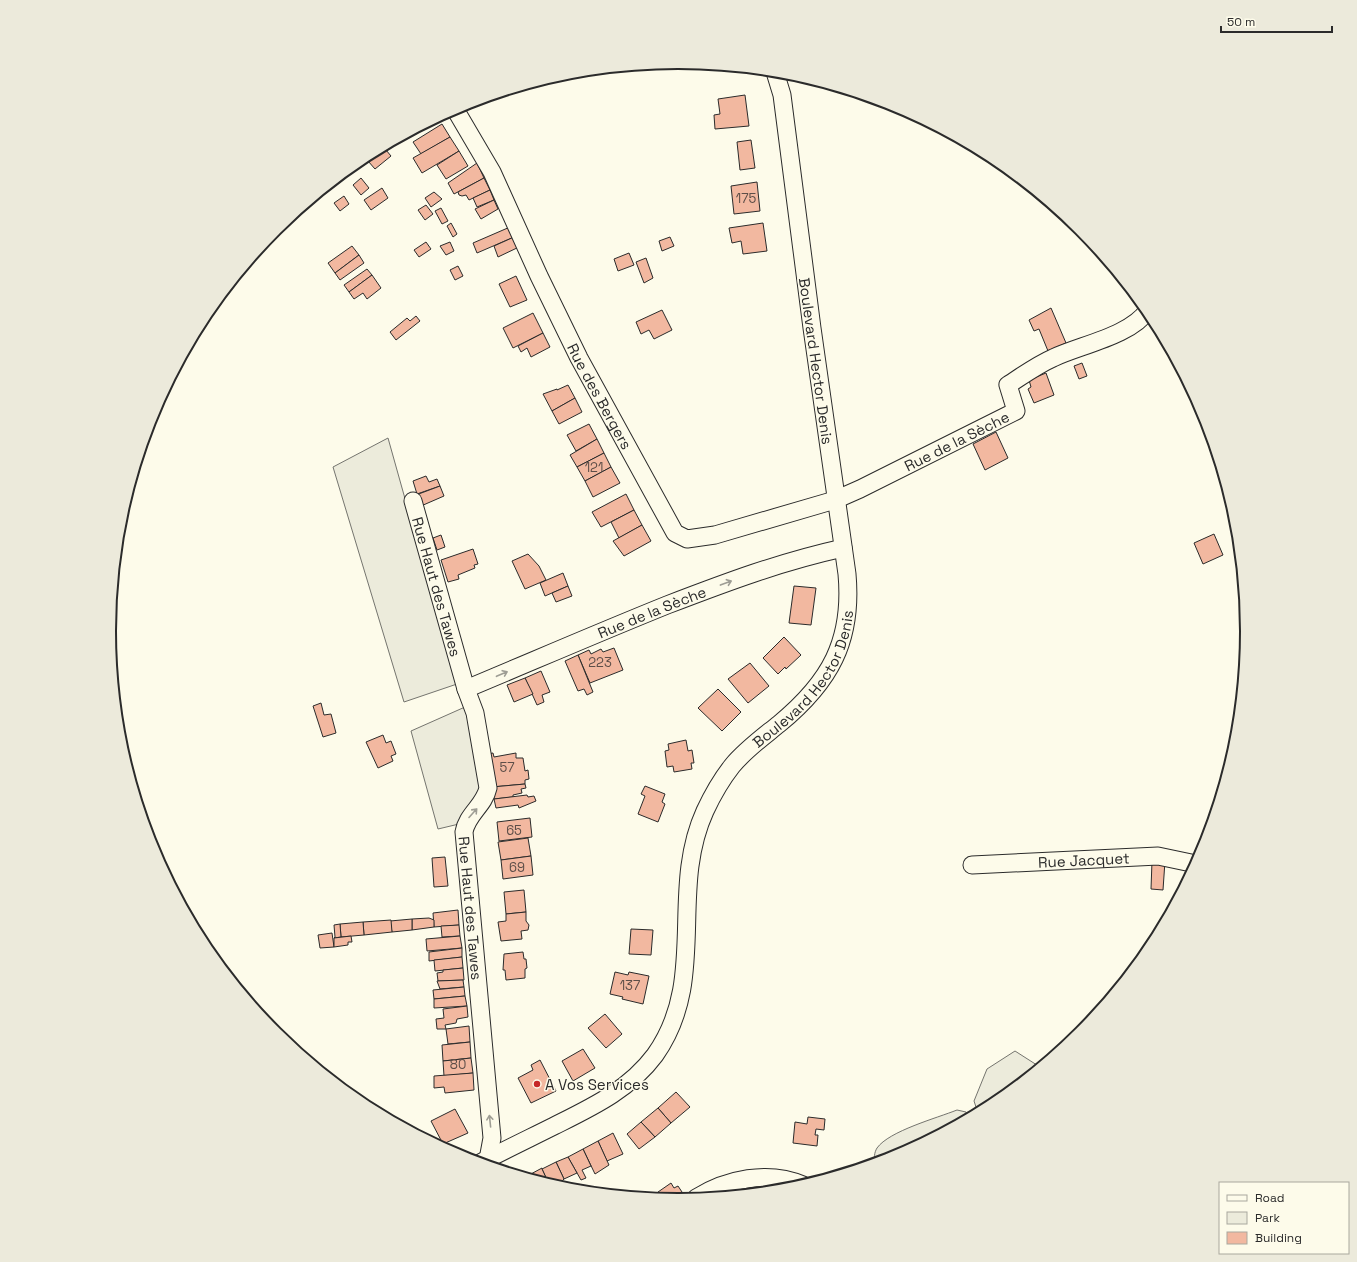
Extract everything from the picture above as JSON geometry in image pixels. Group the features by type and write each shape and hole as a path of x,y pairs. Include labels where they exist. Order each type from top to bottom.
{"street":[{"name":"Boulevard Hector Denis","path":"489,1160 598,1104 615,1093 644,1067 663,1041 676,1014 683,988 685,974 688,882 693,846 700,824 714,793 732,766 746,751 809,697 832,666 841,644 848,612 849,596 782,95 778,78"},
{"name":"Rue des Bergers","path":"458,114 492,172 539,276 579,358 675,533 687,539 715,536 835,500"},
{"name":"Rue de la Sèche","path":"835,500 1016,411 1008,385 1052,358 1116,334 1143,315"},
{"name":"Rue Haut des Tawes","path":"413,500 466,689 476,713 488,788 486,797 465,824 464,832 492,1138 486,1159"},
{"name":"Rue de la Sèche","path":"466,689 604,630 715,587 778,564 843,548"},
{"name":"Rue Jacquet","path":"972,865 1158,856 1191,863"},
{"path":"708,1192 726,1184 752,1178 767,1177 791,1181"}],"green space":[{"path":"388,438 457,684 404,702 333,467"},
{"path":"465,707 483,789 459,824 438,829 411,731"},
{"path":"1015,1051 1036,1065 1021,1077 976,1107 974,1101 987,1069"},
{"path":"957,1110 966,1113 927,1135 874,1157 877,1148 883,1142 892,1136"},
{"path":"770,1182 776,1184 752,1188 737,1190"}],"building":[{"path":"745,95 749,126 715,129 714,115 720,114 718,99"},
{"path":"442,124 450,137 421,154 413,142"},
{"path":"450,137 459,151 422,173 413,158"},
{"path":"751,140 755,168 740,170 737,142"},
{"path":"387,151 391,156 375,169 369,162"},
{"path":"459,151 468,166 446,179 437,165"},
{"path":"477,163 484,178 454,194 448,183"},
{"path":"361,178 369,188 361,195 353,185"},
{"path":"484,178 490,190 469,200 466,195 459,195 458,192"},
{"path":"757,182 760,211 734,214 731,186"},
{"path":"382,188 388,198 371,210 364,200"},
{"path":"490,190 494,200 477,207 473,198"},
{"path":"434,192 442,199 431,207 425,198"},
{"path":"344,196 349,204 340,211 334,203"},
{"path":"494,200 498,209 481,219 475,209"},
{"path":"426,205 433,214 425,220 418,210"},
{"path":"441,208 448,221 442,224 435,211"},
{"path":"451,223 457,234 453,237 447,226"},
{"path":"763,223 767,251 743,254 741,241 732,243 729,228"},
{"path":"510,227 514,237 477,253 473,243"},
{"path":"514,237 519,247 498,257 494,246"},
{"path":"670,237 674,246 662,251 659,241"},
{"path":"426,242 431,249 419,257 414,250"},
{"path":"450,242 454,251 446,255 440,246"},
{"path":"352,246 359,255 335,273 328,263"},
{"path":"629,253 634,265 618,271 614,259"},
{"path":"359,255 364,263 340,280 335,273"},
{"path":"646,258 653,278 644,283 636,262"},
{"path":"458,266 463,276 455,280 450,270"},
{"path":"367,269 372,275 349,292 344,285"},
{"path":"372,275 381,288 367,299 363,293 354,299 349,292"},
{"path":"516,276 527,300 510,307 499,284"},
{"path":"1051,308 1066,343 1048,351 1039,329 1034,331 1029,320"},
{"path":"662,310 672,330 654,339 649,330 641,334 636,322"},
{"path":"533,313 543,333 513,348 503,328"},
{"path":"416,316 420,321 396,340 390,332 407,318 410,321"},
{"path":"543,333 550,347 531,357 527,348 521,352 518,346"},
{"path":"1082,363 1087,376 1079,379 1074,366"},
{"path":"1046,373 1054,395 1034,403 1028,389 1031,387 1029,380"},
{"path":"568,385 575,398 552,411 543,394"},
{"path":"575,398 582,412 559,424 552,411"},
{"path":"589,424 597,439 576,451 567,435"},
{"path":"996,432 1008,458 985,470 973,444"},
{"path":"597,439 604,453 577,467 570,455"},
{"path":"604,453 611,467 585,481 577,467"},
{"path":"611,467 620,483 593,497 585,481"},
{"path":"426,476 429,482 437,479 440,486 417,494 413,481"},
{"path":"440,486 444,496 421,506 416,495"},
{"path":"626,494 634,510 601,527 592,512"},
{"path":"634,510 642,525 619,538 611,522"},
{"path":"642,525 651,541 624,556 613,541"},
{"path":"1214,534 1223,555 1203,564 1194,543"},
{"path":"441,535 445,547 437,550 433,538"},
{"path":"473,549 478,564 474,565 475,568 458,575 459,579 448,582 441,560"},
{"path":"528,554 539,566 546,580 525,589 512,561"},
{"path":"563,573 568,586 545,596 540,583"},
{"path":"568,586 572,596 556,602 552,593"},
{"path":"794,586 816,588 811,625 789,623"},
{"path":"784,637 801,655 786,669 785,667 778,674 763,658"},
{"path":"614,648 623,670 590,683 578,655 589,650 591,654 601,649 603,652"},
{"path":"578,655 593,692 587,695 584,689 578,691 565,661"},
{"path":"750,663 769,686 748,703 728,679"},
{"path":"541,671 550,692 542,695 544,702 537,705 525,678"},
{"path":"525,678 533,694 514,702 507,685"},
{"path":"718,689 741,712 722,731 698,708"},
{"path":"321,703 324,715 331,714 336,733 323,737 313,706"},
{"path":"383,735 386,743 391,741 396,754 391,756 393,761 378,768 366,742"},
{"path":"686,740 688,751 692,750 694,763 691,763 692,769 674,772 673,766 667,767 665,751 669,750 668,744"},
{"path":"493,753 494,757 516,753 516,758 523,758 525,771 528,770 529,779 525,780 525,784 492,787 487,754"},
{"path":"525,784 526,788 521,789 522,793 513,795 513,797 494,799 492,787"},
{"path":"645,786 665,794 662,802 665,804 658,822 638,814 645,796 641,794"},
{"path":"527,795 528,797 534,796 536,801 519,808 518,805 496,808 494,799"},
{"path":"530,818 532,837 499,841 497,822"},
{"path":"528,838 531,856 501,860 498,842"},
{"path":"531,856 533,875 503,879 501,860"},
{"path":"445,857 448,886 434,887 432,858"},
{"path":"1152,861 1165,861 1163,890 1151,889"},
{"path":"524,890 526,912 506,914 504,892"},
{"path":"458,910 459,925 434,927 433,913"},
{"path":"526,912 526,921 529,925 528,930 521,931 522,939 501,941 498,922 506,921 506,914"},
{"path":"429,918 434,920 434,927 412,930 412,919"},
{"path":"412,919 412,930 392,932 390,921"},
{"path":"391,920 392,932 364,935 363,922"},
{"path":"363,922 364,935 341,937 340,924"},
{"path":"340,924 341,937 334,938 334,925"},
{"path":"459,925 460,936 442,937 441,926"},
{"path":"631,929 653,930 651,955 629,954"},
{"path":"332,933 334,947 320,948 318,935"},
{"path":"351,936 352,942 348,942 348,945 334,947 334,938"},
{"path":"460,936 462,948 427,951 426,939"},
{"path":"462,948 462,957 429,961 429,952"},
{"path":"523,952 524,959 526,959 527,968 525,969 525,978 506,980 505,970 503,970 504,954"},
{"path":"462,957 463,968 435,971 434,960"},
{"path":"463,968 464,980 438,981 437,973 443,972 443,970"},
{"path":"615,972 628,975 629,972 649,976 643,1004 622,999 623,997 610,994"},
{"path":"463,980 464,987 440,989 437,981"},
{"path":"464,987 465,996 434,999 433,990"},
{"path":"465,996 467,1006 434,1008 434,999"},
{"path":"467,1006 468,1017 457,1019 456,1023 445,1025 446,1029 437,1029 436,1019 444,1018 443,1009"},
{"path":"605,1014 622,1034 606,1048 588,1028"},
{"path":"469,1026 470,1042 448,1044 446,1029"},
{"path":"470,1042 471,1058 443,1061 442,1045"},
{"path":"583,1049 595,1068 573,1081 562,1061"},
{"path":"471,1058 473,1073 444,1076 443,1061"},
{"name":"A Vos Services","path":"540,1060 556,1091 531,1103 518,1078 533,1070 531,1065"},
{"path":"473,1073 474,1090 445,1093 444,1087 434,1088 434,1076"},
{"path":"676,1092 690,1107 671,1123 658,1108"},
{"path":"658,1108 671,1123 655,1137 641,1122"},
{"path":"455,1109 468,1133 446,1142 441,1140 431,1121"},
{"path":"808,1117 825,1119 824,1130 816,1129 815,1135 818,1135 817,1146 793,1143 795,1122 807,1124"},
{"path":"641,1122 655,1137 639,1149 627,1134"},
{"path":"613,1133 623,1154 607,1161 598,1141"},
{"path":"598,1141 609,1165 595,1174 583,1149"},
{"path":"583,1149 591,1166 582,1170 586,1178 581,1180 568,1157"},
{"path":"568,1157 577,1173 564,1179 556,1162"},
{"path":"556,1162 564,1179 562,1181 546,1177 542,1169"},
{"path":"542,1168 546,1177 533,1174 532,1174"},
{"path":"671,1183 674,1188 678,1186 683,1193 658,1192"}],"place":[{"name":"A Vos Services","path":"537,1084"}]}
